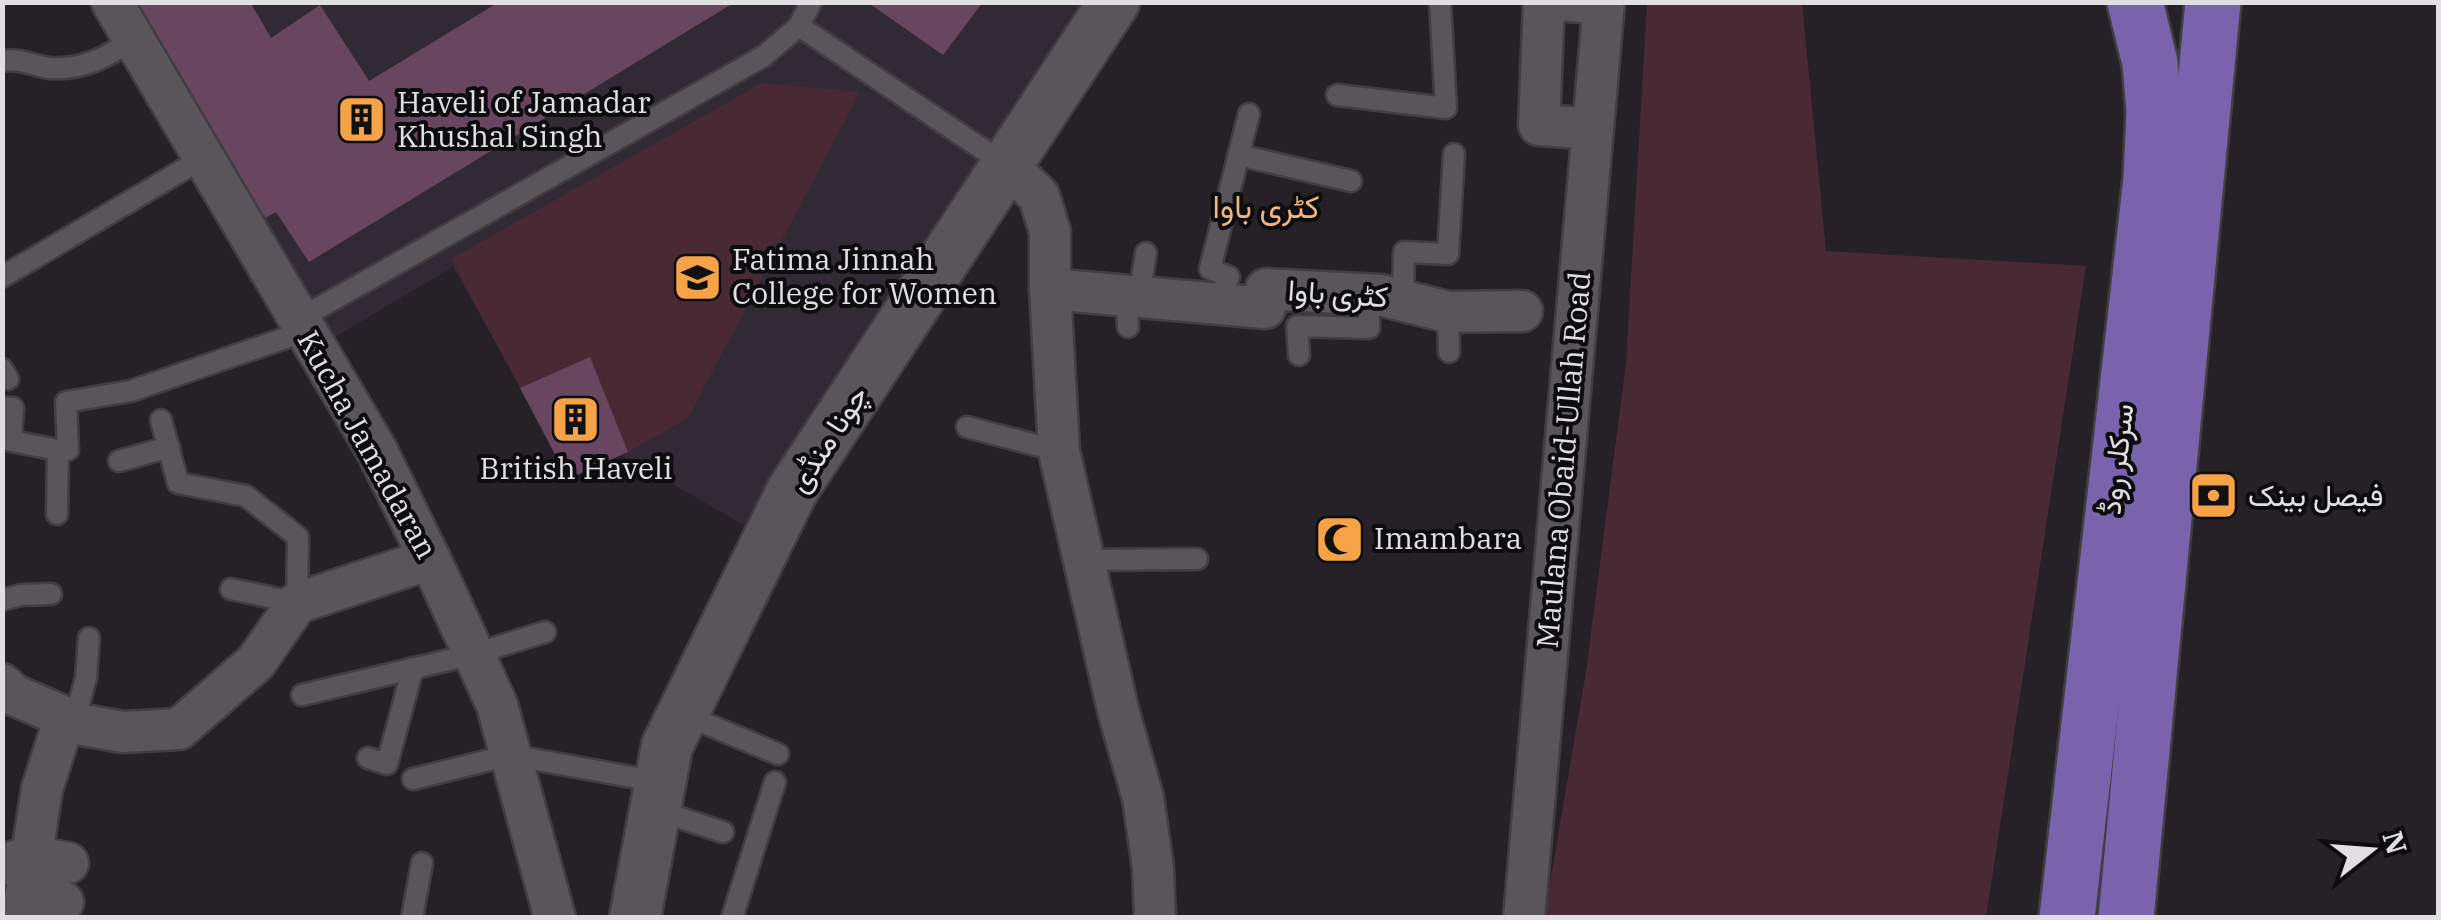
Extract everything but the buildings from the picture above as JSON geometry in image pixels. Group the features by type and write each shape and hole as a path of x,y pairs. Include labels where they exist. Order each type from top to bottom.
{"main road":[{"name":"سرکلر روڈ","path":"2067,918 2150,178 2154,110 2135,2"},
{"name":"سرکلر روڈ","path":"2126,918 2212,2"}],"street":[{"name":"Kucha Jamadaran","path":"112,2 377,451 430,559 497,704 555,918"},
{"name":"چونا منڈی","path":"636,918 667,746 792,491 1114,2"},
{"path":"1544,6 1539,125 1583,128"},
{"name":"Maulana Obaid-Ullah Road","path":"1524,918 1599,8"},
{"path":"1008,166 1040,196 1050,232 1060,451 1143,798 1153,868 1154,918"},
{"name":"کٹری باوا","path":"1050,289 1131,306 1217,304 1264,308 1266,289 1386,297 1448,312 1522,311"},
{"path":"2,684 14,696 70,719 123,732 179,729 256,662 297,603 430,559"},
{"path":"35,883 42,788 70,719"},
{"path":"656,918 664,918"}],"lane":[{"path":"2,407 12,408 11,441 68,450 66,402 131,391 302,325 764,56 799,26 811,2"},
{"path":"1337,95 1446,108 1440,2"},
{"path":"1544,6 1599,8"},
{"path":"799,26 1008,166"},
{"path":"2,61 15,59 50,68 83,66 110,56 133,39"},
{"path":"1217,304 1229,277 1210,269 1250,114"},
{"path":"1299,355 1298,326 1370,328 1404,252 1448,254 1454,154"},
{"path":"1239,155 1351,181"},
{"path":"2,278 203,158"},
{"path":"1131,306 1146,253"},
{"path":"1448,312 1450,352"},
{"path":"161,420 178,483 246,496 298,537 297,603 231,589"},
{"path":"967,427 1060,451"},
{"path":"120,461 168,448"},
{"path":"57,514 58,450"},
{"path":"1083,560 1197,560"},
{"path":"2,600 51,594"},
{"path":"302,695 474,654 546,632"},
{"path":"70,719 86,678 89,638"},
{"path":"368,758 387,764 413,668"},
{"path":"683,714 778,754"},
{"path":"413,779 510,756 658,796 723,832"},
{"path":"732,918 775,782"},
{"path":"412,918 422,863"}],"shaded area":[{"name":"Fatima Jinnah College for Women","path":"106,3 1114,3 758,533 621,455 568,479 563,462 453,267 316,348"},
{"path":"1647,3 1802,3 1826,251 2086,266 1986,917 1544,918 1586,672 1626,363"},
{"path":"762,83 860,92 688,418 628,452 590,358 520,388 451,259"}],"place":[{"name":"Haveli of Jamadar Khushal Singh","path":"362,120"},
{"name":"Fatima Jinnah College for Women","path":"697,277"},
{"name":"British Haveli","path":"576,420"},
{"name":"فیصل بینک","path":"2213,496"},
{"name":"Imambara","path":"1339,539"}],"district":[{"name":"کٹری باوا","path":"1266,207"}]}
